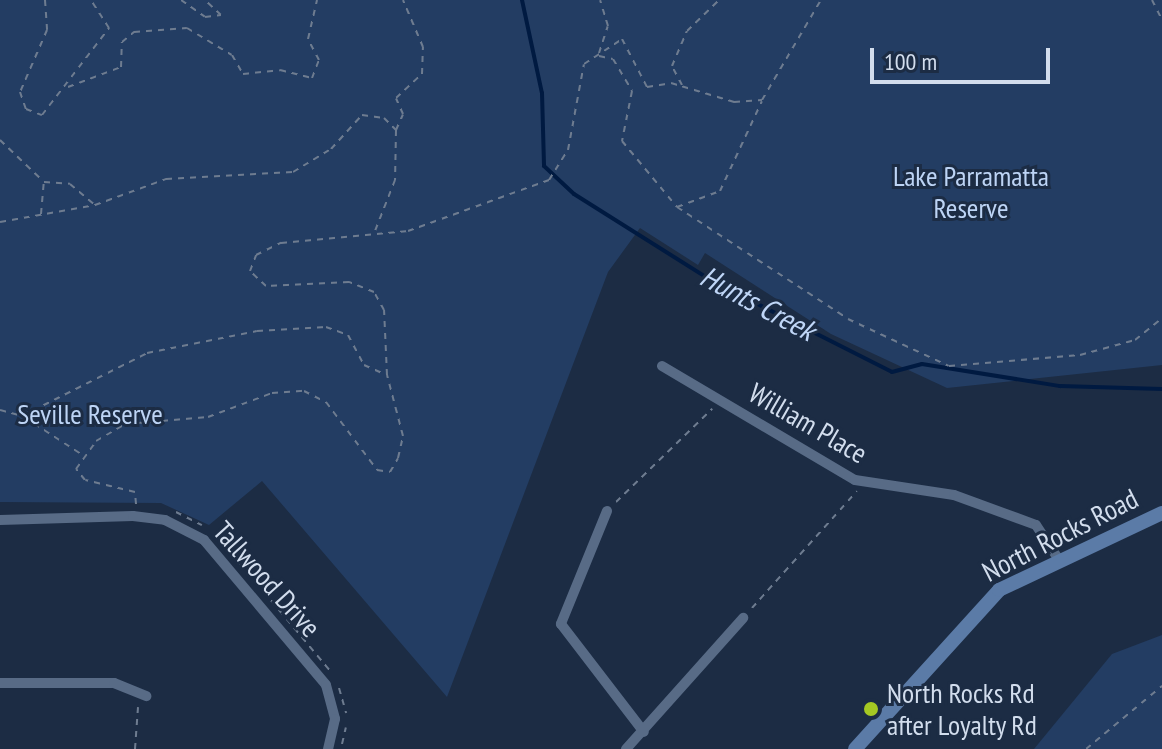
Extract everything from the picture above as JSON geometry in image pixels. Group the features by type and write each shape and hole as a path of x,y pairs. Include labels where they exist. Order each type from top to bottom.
{"main road":[{"name":"North Rocks Road","path":"855,749 972,613 999,590 1162,513"}],"street":[{"name":"William Place","path":"662,366 864,484 954,495 1027,520 1059,560"},
{"path":"607,511 561,624 644,732"},
{"name":"Tallwood Drive","path":"0,520 133,516 165,520 204,540 319,673 335,708 328,749"},
{"path":"626,749 743,618"},
{"path":"0,683 114,683 146,696"}],"path":[{"path":"45,0 47,30 22,78 20,101 42,115 68,87 109,28 91,0"},
{"path":"181,0 205,17 221,15 205,0"},
{"path":"68,87 121,67 122,42 134,32 175,29 232,55 243,74 280,70 312,78 319,60 308,39 317,0"},
{"path":"375,232 395,180 396,130 403,114 396,98 422,74 423,47 403,0"},
{"path":"598,56 608,26 600,0"},
{"path":"683,86 672,66 687,31 719,0"},
{"path":"677,207 720,191 762,100 821,0"},
{"path":"1152,0 1162,20"},
{"path":"133,516 135,492 85,480 76,469 82,455 126,424 208,417 272,393 304,391 326,402 377,470 390,472 403,436 387,375 384,310 374,292 349,282 266,286 250,271 256,255 281,243 408,231 554,175 572,138 584,64 622,39 647,87 683,86 734,102 762,100"},
{"path":"598,56 613,59 632,91 622,141 677,207 848,319 949,366 1080,355 1135,340 1162,318"},
{"path":"0,222 95,205 166,179 293,172 331,149 362,115 384,118 396,130"},
{"path":"0,140 44,182 70,184 95,205"},
{"path":"40,215 44,182"},
{"path":"22,416 147,353 257,331 326,327 348,335 364,365 387,375"},
{"path":"607,511 721,400"},
{"path":"0,410 22,416 59,433 82,455"},
{"path":"743,618 864,484"},
{"path":"1086,749 1162,686"},
{"path":"135,749 137,709 146,696"}],"green space":[{"path":"0,0 1162,0 1162,365 947,388 831,334 705,253 698,265 640,228 608,272 447,697 262,481 209,525 161,503 0,502"},
{"path":"1162,635 1162,749 1034,749 1112,654"}],"waterway":[{"name":"Hunts Creek","path":"522,0 542,93 544,166 574,194 714,282 892,372 922,364 1060,386 1162,389"}],"place":[{"name":"North Rocks Rd after Loyalty Rd","path":"871,709"}],"park label":[{"name":"Lake Parramatta Reserve","path":"971,192"},
{"name":"Seville Reserve","path":"90,414"}]}
